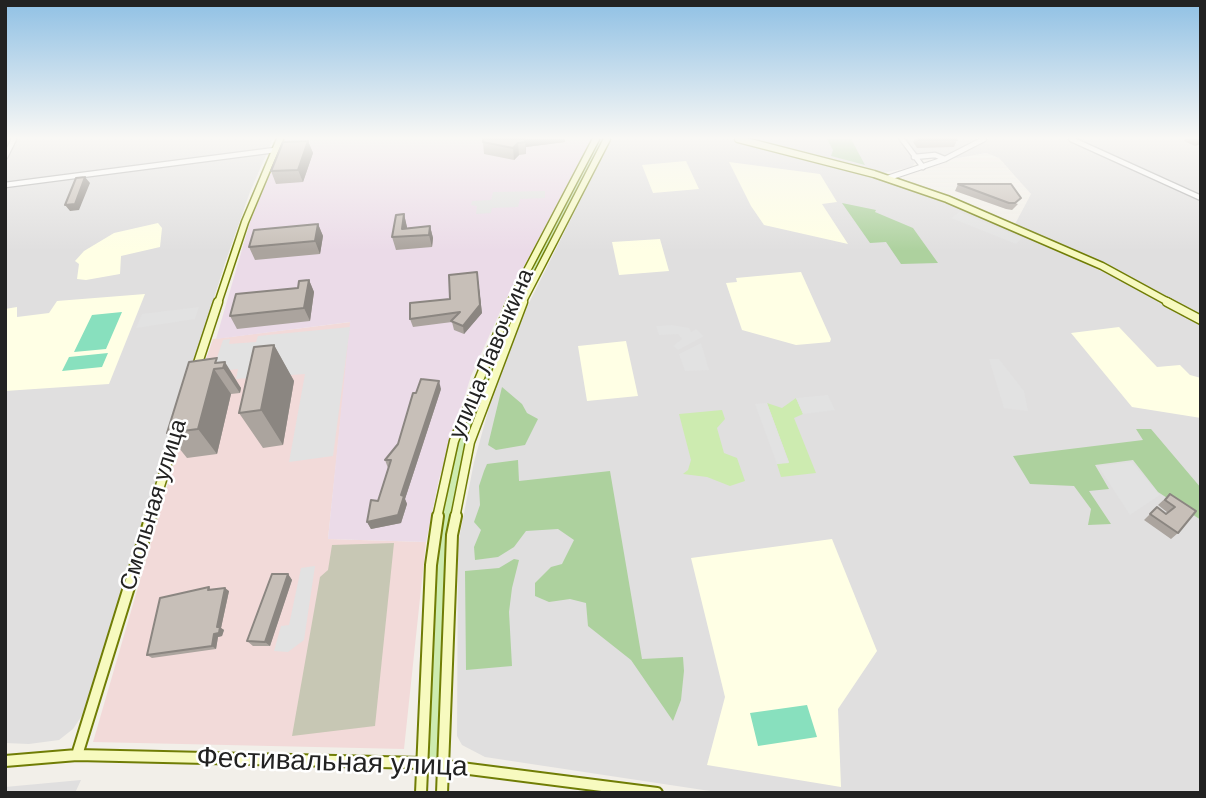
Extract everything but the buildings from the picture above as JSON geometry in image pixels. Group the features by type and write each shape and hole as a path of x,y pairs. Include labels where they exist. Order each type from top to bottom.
{"main road":[{"path":"192,383 246,220 264,176"},
{"name":"улица Лавочкина","path":"442,793 452,535 470,442 503,328 502,316 576,176"},
{"name":"улица Лавочкина","path":"421,793 434,532 454,441 503,328 515,317 588,176"},
{"path":"881,176 947,199 1064,248 1201,320"},
{"path":"502,316 507,321 515,317"},
{"name":"Смольная улица","path":"76,755 178,426"},
{"name":"Фестивальная улица","path":"5,761 76,755 444,764 657,793"}],"street":[{"path":"5,185 73,176"},
{"path":"888,178 894,176"},
{"path":"1153,176 1201,198"}],"shaded area":[{"path":"5,176 257,176 225,263 83,714 73,729 59,740 29,744 5,743"},
{"path":"268,176 573,176 504,303 471,376 439,479 426,542 328,539 350,322 216,339 250,222"},
{"path":"592,176 871,176 956,207 1054,248 1126,283 1201,325 1201,793 723,793 485,757 462,745 457,736 458,544 474,462 497,379 527,307"},
{"path":"646,176 693,176 699,189 653,193"},
{"path":"736,176 821,176 837,202 822,204 848,244 764,225"},
{"path":"1015,176 1201,176 1201,315 1110,266 1015,224 1031,194"},
{"path":"545,191 545,198 520,199 518,207 492,208 491,213 476,214 477,206 471,205 472,201 491,200 493,192"},
{"path":"959,212 1022,238 1016,244 951,218"},
{"path":"158,223 162,228 160,247 121,256 120,274 77,279 79,264 75,261 84,251 114,233"},
{"path":"660,239 669,271 619,275 612,242"},
{"path":"801,272 830,342 796,345 742,330 726,283 737,282 736,278"},
{"path":"145,294 109,384 5,391 5,309 17,307 17,317 49,313 57,301"},
{"path":"199,307 195,319 136,328 142,314"},
{"path":"351,322 328,539 426,542 404,749 93,742 195,391 213,339"},
{"path":"656,326 689,328 691,332 696,329 704,336 678,350 673,346 682,339 678,334 659,335"},
{"path":"350,327 333,456 289,462 305,374 236,379 238,369 212,372 223,340 230,339 229,344 256,342 258,336"},
{"path":"1119,327 1157,367 1180,365 1190,375 1201,378 1201,418 1132,407 1071,333"},
{"path":"626,341 638,396 587,401 578,346"},
{"path":"701,343 709,370 685,371 679,354"},
{"path":"989,359 999,359 1024,391 1028,411 1004,408"},
{"path":"828,395 835,410 803,414 796,398"},
{"path":"767,403 789,463 777,464 755,404"},
{"path":"1132,462 1160,495 1130,515 1098,466"},
{"path":"832,539 877,651 838,709 841,787 707,765 725,697 691,558"},
{"path":"394,543 375,726 292,736 320,577 328,570 332,545"},
{"path":"315,566 304,640 288,652 274,651 281,626 289,625 301,568"},
{"path":"81,780 75,793 5,793 5,787"}],"green space":[{"path":"577,176 587,176 543,261 485,393 452,535 444,764 422,763 431,565 444,483 480,368"},
{"path":"842,203 876,210 875,212 913,228 938,263 901,264 886,242 870,243"},
{"path":"122,312 106,349 74,352 92,315"},
{"path":"108,353 102,367 62,371 69,357"},
{"path":"502,387 522,404 527,413 538,419 525,445 496,450 488,445"},
{"path":"796,398 803,414 794,418 816,473 781,477 777,464 789,462 767,403 782,408"},
{"path":"722,410 725,419 717,428 724,453 737,458 745,481 730,486 707,477 683,474 688,470 691,460 679,414"},
{"path":"1136,429 1151,429 1201,488 1201,520 1158,492 1133,460 1095,465 1109,489 1089,491 1111,524 1088,525 1091,509 1074,486 1030,484 1013,456 1143,440"},
{"path":"518,460 519,481 610,471 642,659 683,657 681,700 673,721 631,660 588,626 586,603 570,599 549,602 535,596 535,583 551,567 562,564 574,540 558,529 526,531 514,547 498,557 475,560 474,547 481,530 474,522 480,505 479,486 487,464"},
{"path":"514,559 519,560 509,612 512,666 466,670 465,571 499,568"},
{"path":"807,705 817,737 758,746 750,713"}]}
